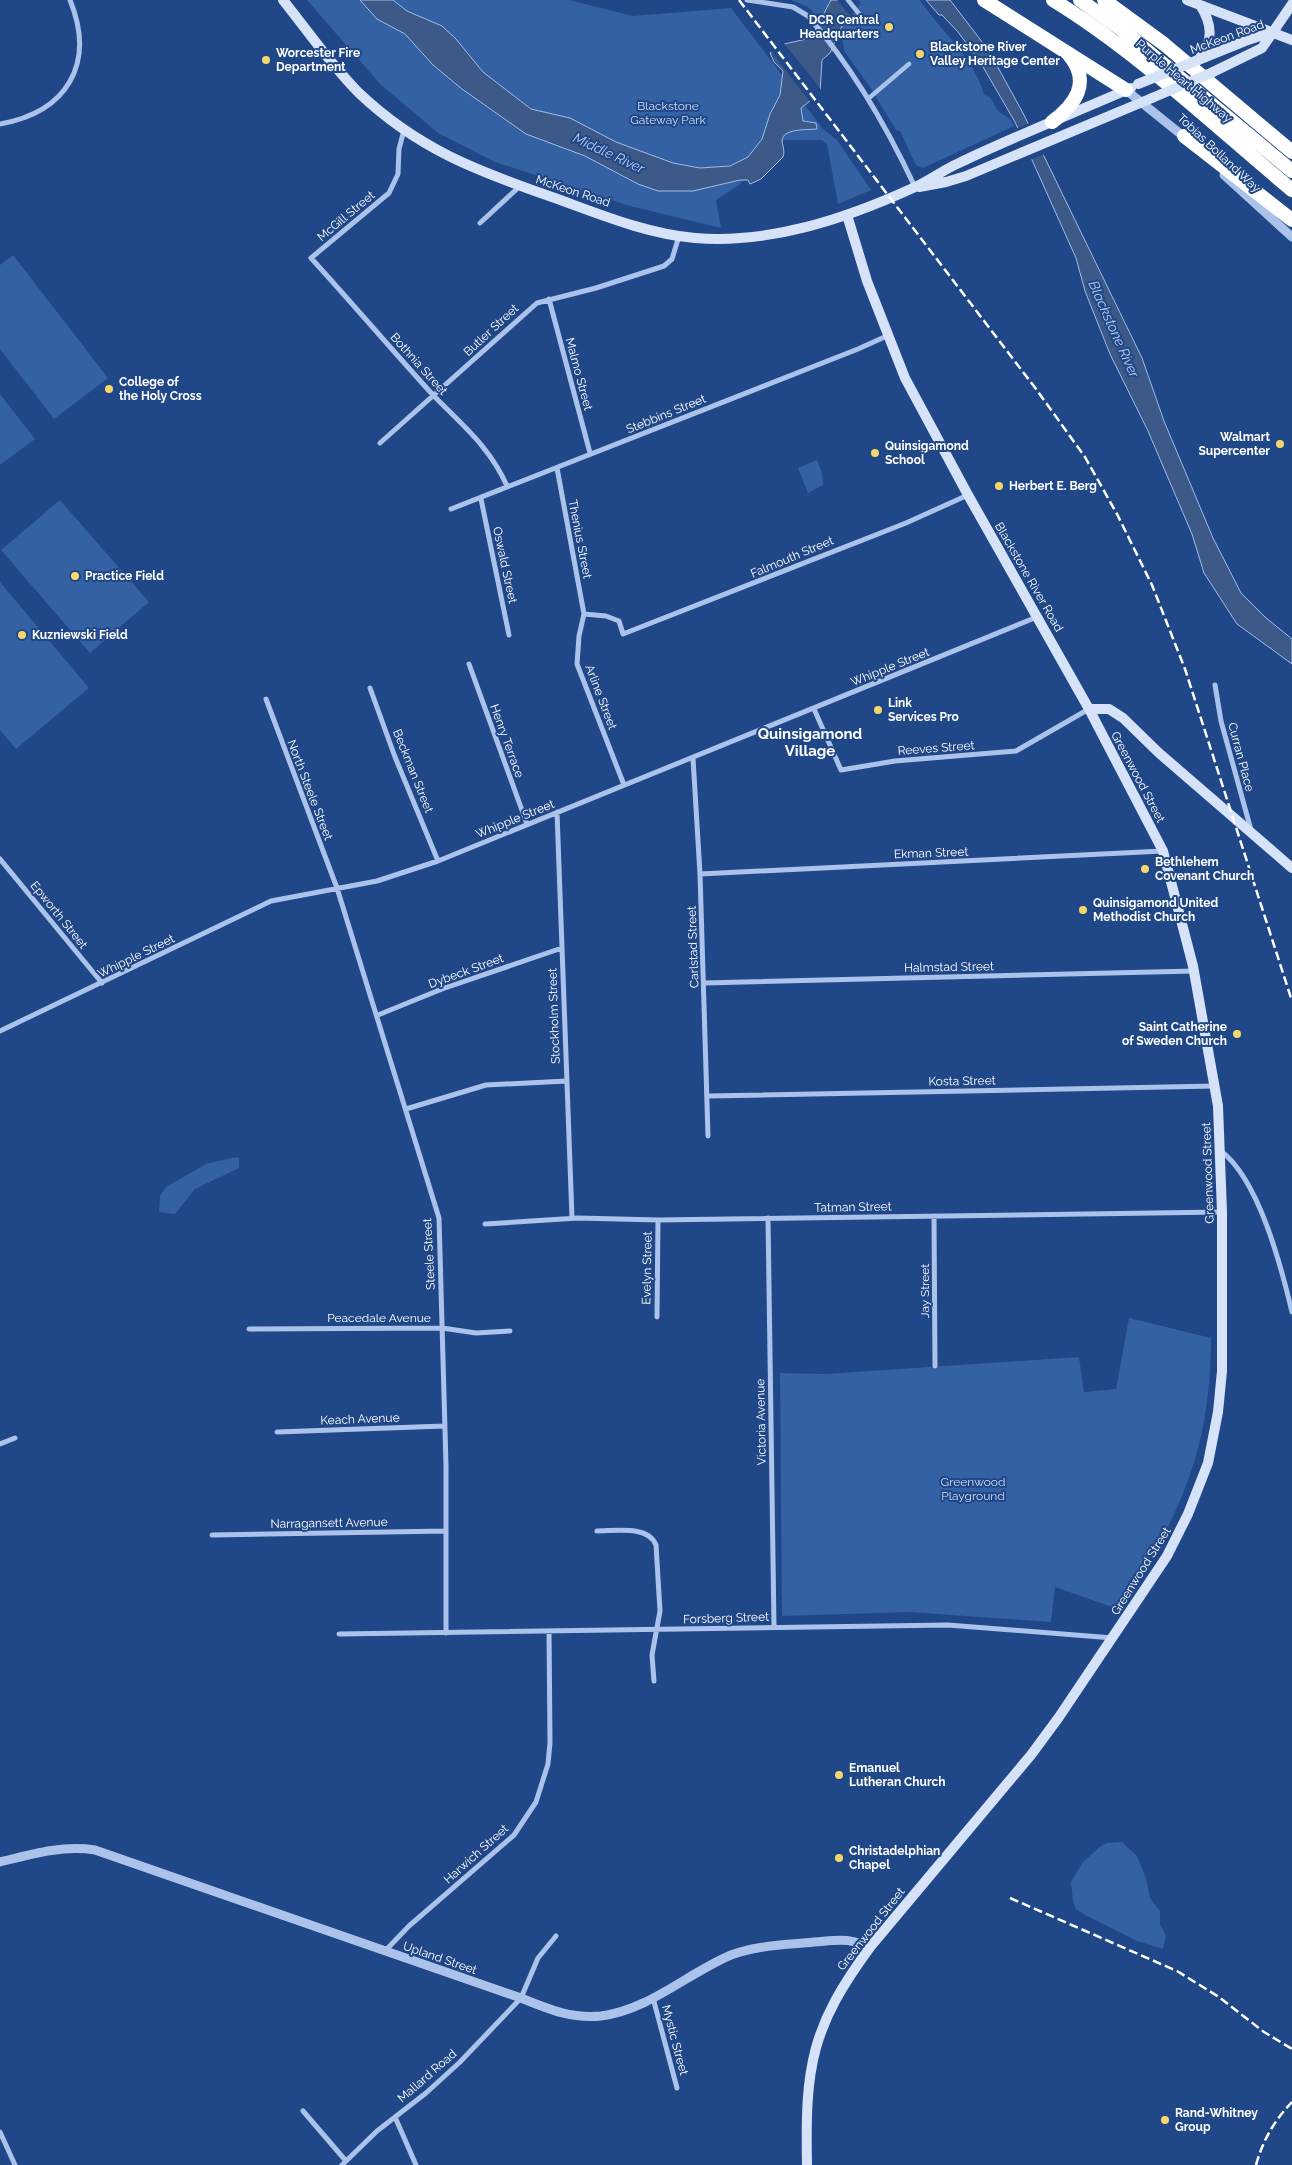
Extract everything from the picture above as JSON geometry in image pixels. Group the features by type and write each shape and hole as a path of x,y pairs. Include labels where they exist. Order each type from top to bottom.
{"highway":[{"path":"984,0 1067,52 1132,87"},
{"name":"Purple Heart Highway","path":"1053,0 1106,36 1145,67 1292,190"},
{"name":"Purple Heart Highway","path":"1080,0 1128,35 1292,171"},
{"path":"1104,0 1164,44 1292,152"},
{"path":"1052,122 1072,104 1078,94 1079,75 1077,66 1067,52"},
{"path":"1184,136 1292,220"}],"main road":[{"name":"McKeon Road","path":"283,0 358,92 404,129 441,153 476,171 588,210 680,236 710,238 748,237 805,226 847,215 916,187 960,162 1132,87 1244,41 1272,32"},
{"path":"1187,0 1292,40"},
{"path":"1272,32 1292,4"},
{"path":"1198,60 1206,50 1211,31 1208,20 1200,5"},
{"name":"McKeon Road","path":"916,187 956,179 1213,72 1254,54 1262,48 1272,32"},
{"name":"Blackstone River Road","path":"847,215 867,281 905,378 968,495 1089,709"},
{"path":"1089,709 1109,709 1123,718 1292,868"},
{"name":"Greenwood Street","path":"807,2165 807,2092 813,2055 831,2006 847,1978 869,1949 1031,1756 1113,1638 1177,1538 1208,1463 1218,1412 1222,1371 1222,1212 1216,1086 1194,971 1163,851 1089,709"}],"street":[{"path":"0,124 22,120 38,113 62,92 71,80 80,41 79,26 70,0"},
{"path":"747,0 793,7 810,19 869,98 894,141 916,187"},
{"path":"848,0 864,20"},
{"path":"869,98 909,64"},
{"name":"Tobias Bolland Way","path":"1132,87 1292,237"},
{"name":"McGill Street","path":"311,258 389,194 398,174 399,149 404,129"},
{"path":"480,223 520,186"},
{"name":"Butler Street","path":"380,443 434,396 525,311 537,303 653,272 672,259 680,236"},
{"name":"Bothnia Street","path":"311,258 434,396 486,450 498,465 507,486"},
{"name":"Malmo Street","path":"549,300 590,453"},
{"name":"Stebbins Street","path":"451,509 557,468 590,453 638,437 858,349 888,335"},
{"name":"Thenius Street","path":"557,468 584,614"},
{"name":"Falmouth Street","path":"584,614 606,616 619,621 623,634 906,523 968,495"},
{"name":"Oswald Street","path":"481,498 509,635"},
{"name":"Arline Street","path":"584,614 578,636 576,664 624,785"},
{"name":"Whipple Street","path":"0,1031 271,901 377,881 438,861 1038,617"},
{"name":"Henry Terrace","path":"469,664 527,824"},
{"name":"Curran Place","path":"1215,685 1221,721 1252,833"},
{"name":"Beckman Street","path":"370,688 395,757 438,861"},
{"name":"North Steele Street","path":"266,699 337,888"},
{"name":"Reeves Street","path":"814,709 840,770 895,760 1016,752 1089,709"},
{"name":"Carlstad Street","path":"693,758 700,874 708,1136"},
{"name":"Stockholm Street","path":"557,812 572,1218"},
{"name":"Ekman Street","path":"700,874 1163,851"},
{"name":"Epworth Street","path":"0,859 102,983"},
{"name":"Steele Street","path":"337,888 378,1015 439,1218 446,1531 446,1633"},
{"name":"Dybeck Street","path":"378,1015 442,989 562,948"},
{"name":"Halmstad Street","path":"704,983 1194,971"},
{"path":"406,1109 486,1085 567,1081"},
{"name":"Kosta Street","path":"708,1096 1216,1086"},
{"path":"1220,1151 1230,1158 1251,1192 1277,1256 1292,1312"},
{"name":"Tatman Street","path":"484,1224 572,1218 658,1220 1222,1212"},
{"name":"Jay Street","path":"934,1216 935,1366"},
{"name":"Victoria Avenue","path":"768,1218 774,1626"},
{"name":"Evelyn Street","path":"657,1317 658,1220"},
{"name":"Peacedale Avenue","path":"249,1329 442,1328 476,1333 510,1331"},
{"name":"Keach Avenue","path":"277,1432 444,1426"},
{"path":"0,1444 15,1438"},
{"name":"Narragansett Avenue","path":"212,1535 446,1531"},
{"path":"597,1531 644,1533 654,1541 658,1555 660,1611 652,1655 654,1681"},
{"name":"Forsberg Street","path":"339,1634 774,1626 948,1625 1113,1638"},
{"name":"Harwich Street","path":"385,1951 409,1926 514,1835 536,1802 548,1764 550,1743 549,1631"},
{"name":"Upland Street","path":"0,1862 52,1850 72,1848 95,1850 520,1998 559,2014 587,2016 616,2013 653,1998 706,1967 748,1950 842,1940 864,1944 869,1949"},
{"name":"Mallard Road","path":"344,2163 394,2117 426,2093 453,2068 520,1998 538,1958 556,1936"},
{"name":"Mystic Street","path":"653,1998 677,2088"},
{"path":"303,2111 344,2163"},
{"path":"394,2117 416,2165"},
{"path":"0,2132 15,2165"}],"green space":[{"name":"Blackstone Gateway Park","path":"307,0 569,0 633,16 731,8 823,129 837,140 871,190 838,204 827,144 822,140 784,140 739,185 716,200 721,228 630,206 495,162 438,133 380,84"},
{"path":"791,0 831,0 824,13 815,14 808,7"},
{"path":"859,0 920,0 965,57 973,69 984,95 990,97 998,111 1010,119 1014,126 923,168 916,165 900,131 896,130 870,87 844,51 841,28"},
{"path":"13,255 108,378 54,419 0,349 0,265"},
{"path":"0,394 35,439 0,465"},
{"path":"817,460 822,473 823,485 808,493 798,468"},
{"name":"Practice Field","path":"60,500 149,602 90,653 1,550"},
{"name":"Kuzniewski Field","path":"0,582 89,688 16,749 0,730"},
{"path":"236,1157 239,1158 239,1168 195,1189 175,1214 159,1212 160,1196 166,1187 206,1164"},
{"name":"Greenwood Playground","path":"1129,1318 1211,1338 1210,1378 1198,1449 1188,1481 1175,1513 1159,1544 1118,1609 1055,1587 1051,1622 909,1612 782,1616 780,1373 825,1374 1079,1357 1084,1392 1116,1389"},
{"path":"1122,1842 1137,1856 1146,1878 1150,1898 1160,1911 1160,1924 1166,1936 1163,1949 1137,1941 1076,1909 1071,1882 1083,1862 1101,1846 1107,1843"}],"water":[{"name":"Middle River","path":"360,0 393,0 407,11 442,26 456,39 483,72 531,109 570,118 616,142 673,163 700,168 730,166 748,157 762,139 770,114 780,95 783,71 774,62 770,53 784,44 811,38 831,0 859,0 841,28 830,53 822,60 820,93 801,108 803,121 816,123 817,129 796,130 786,134 782,141 783,157 761,179 750,184 748,180 740,180 693,191 658,191 638,184 585,156 526,134 462,89 433,65 405,34 377,19"},
{"name":"Blackstone River","path":"926,0 950,0 989,51 1024,115 1142,358 1164,421 1213,538 1241,593 1265,617 1292,639 1292,664 1237,624 1204,573 1192,534 1148,431 1110,354 1085,291 1076,258 1015,122 979,60 958,32"}],"pier":[{"path":"837,0 859,0 861,2 851,17"},
{"path":"783,42 822,91 822,95 811,103 770,50"},
{"path":"1030,123 1045,154 1030,160 1015,129"}],"railway":[{"path":"739,0 1036,389 1085,457 1117,514 1152,585 1185,669 1292,1001"},
{"path":"1010,1898 1177,1971 1219,1997 1264,2032 1292,2049"},
{"path":"1256,2165 1270,2131 1292,2102"}],"place":[{"name":"DCR Central Headquarters","path":"889,27"},
{"name":"Blackstone River Valley Heritage Center","path":"920,54"},
{"name":"Worcester Fire Department","path":"266,60"},
{"name":"College of the Holy Cross","path":"109,389"},
{"name":"Walmart Supercenter","path":"1280,444"},
{"name":"Quinsigamond School","path":"875,453"},
{"name":"Herbert E. Berg","path":"999,486"},
{"name":"Practice Field","path":"75,576"},
{"name":"Kuzniewski Field","path":"22,635"},
{"name":"Link Services Pro","path":"878,710"},
{"name":"Bethlehem Covenant Church","path":"1145,869"},
{"name":"Quinsigamond United Methodist Church","path":"1083,910"},
{"name":"Saint Catherine of Sweden Church","path":"1237,1034"},
{"name":"Emanuel Lutheran Church","path":"839,1775"},
{"name":"Christadelphian Chapel","path":"839,1858"},
{"name":"Rand-Whitney Group","path":"1165,2120"}],"district":[{"name":"Quinsigamond Village","path":"810,742"}]}
